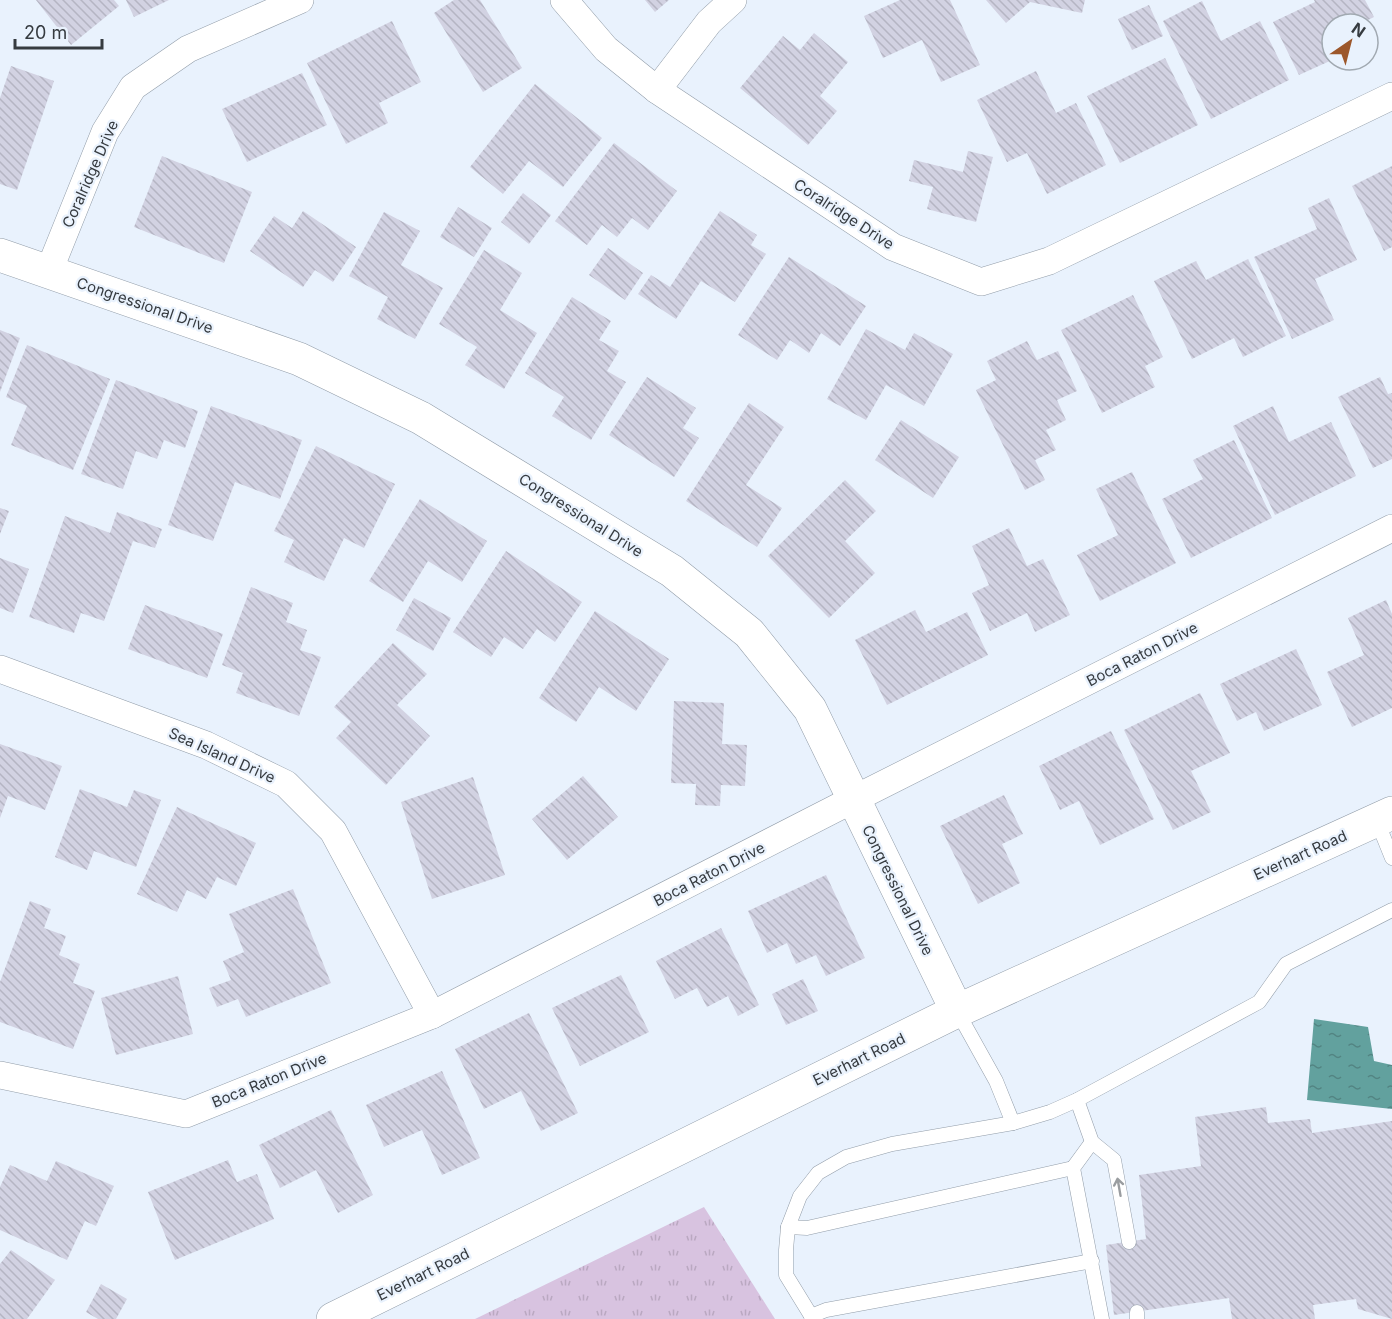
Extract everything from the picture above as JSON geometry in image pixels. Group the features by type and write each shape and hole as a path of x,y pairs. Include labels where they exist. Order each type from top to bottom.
{"street":[{"name":"Coralridge Drive","path":"49,271 105,132 133,87 188,50 300,0"},
{"name":"Coralridge Drive","path":"564,0 606,49 657,90 894,247 981,282 1048,261 1392,96"},
{"path":"657,90 709,21 733,0"},
{"name":"Congressional Drive","path":"0,255 299,358 421,418 672,571 748,633 810,709 957,1011"},
{"name":"Boca Raton Drive","path":"0,1075 186,1113 432,1015 1392,528"},
{"name":"Sea Island Drive","path":"0,669 206,745 286,784 333,831 432,1015"},
{"name":"Everhart Road","path":"333,1319 957,1011 1384,817"}],"lane":[{"path":"1384,817 1392,858"},
{"path":"1092,1261 826,1310 812,1317 786,1275 788,1227 800,1196 818,1173 846,1157 892,1144 1013,1123 1050,1112 1077,1100 1259,1002 1286,964 1392,910"},
{"path":"957,1011 996,1081 1013,1123"},
{"path":"1077,1100 1092,1142 1114,1160 1129,1242"},
{"path":"788,1227 807,1228 1073,1168 1092,1142"},
{"path":"1073,1168 1102,1319"}],"green space":[{"path":"704,1207 775,1319 475,1319"}],"water":[{"path":"1314,1019 1368,1027 1374,1061 1392,1065 1392,1109 1307,1100"}],"building":[{"path":"36,0 114,0 119,6 71,45"},
{"path":"126,0 169,0 134,17"},
{"path":"454,0 480,0 522,68 483,92 434,13"},
{"path":"645,0 669,0 655,12"},
{"path":"900,0 950,0 980,65 941,82 922,40 883,58 864,16"},
{"path":"986,0 1085,0 1082,13 1030,2 1006,23"},
{"path":"1314,0 1365,0 1371,12 1320,12 1320,65 1299,75 1273,22 1315,2"},
{"path":"1202,1 1221,41 1260,21 1289,80 1211,119 1163,21"},
{"path":"1149,5 1163,36 1132,50 1118,19"},
{"path":"392,21 421,82 379,103 388,123 346,144 307,63"},
{"path":"814,33 848,62 820,96 837,111 808,145 740,88 783,36 800,50"},
{"path":"1165,58 1198,125 1120,163 1087,96"},
{"path":"11,66 54,81 17,190 0,184 0,98"},
{"path":"1036,71 1056,113 1076,103 1106,165 1047,194 1027,153 1007,162 977,100"},
{"path":"302,73 327,125 247,162 222,109"},
{"path":"535,84 602,138 563,187 529,161 503,194 470,167"},
{"path":"614,143 677,191 648,230 632,218 617,237 602,225 587,245 555,221"},
{"path":"968,151 993,157 976,222 927,209 933,187 909,181 914,160 963,172"},
{"path":"162,156 252,192 224,263 134,227"},
{"path":"1392,166 1392,247 1384,251 1352,186"},
{"path":"523,193 551,215 529,244 501,222"},
{"path":"1329,198 1357,260 1315,279 1334,320 1292,339 1254,257 1317,229 1308,208"},
{"path":"458,207 492,228 474,257 440,237"},
{"path":"303,211 356,247 333,282 315,270 303,287 250,251 274,216 292,228"},
{"path":"720,211 757,235 751,245 766,254 735,302 701,281 676,319 638,294 651,275 670,287"},
{"path":"384,212 420,231 401,265 443,288 415,339 377,319 388,297 349,276"},
{"path":"608,248 643,273 625,300 589,275"},
{"path":"484,250 522,273 500,310 537,333 504,389 465,365 477,347 439,324"},
{"path":"789,257 866,306 840,346 821,333 809,353 790,340 777,360 738,335"},
{"path":"1248,259 1286,336 1243,357 1234,338 1192,359 1154,281 1196,261 1206,280"},
{"path":"1133,295 1163,357 1145,366 1155,387 1102,413 1061,330"},
{"path":"572,297 611,321 599,340 619,351 607,371 626,382 591,440 552,416 564,397 525,373"},
{"path":"866,329 905,350 914,333 953,354 924,406 886,385 866,420 827,399"},
{"path":"0,330 20,338 0,392"},
{"path":"1027,341 1037,360 1058,351 1077,391 1057,400 1066,420 1046,430 1056,450 1035,460 1045,480 1025,490 976,390 996,380 987,361"},
{"path":"27,345 110,379 73,470 11,445 27,406 6,397"},
{"path":"647,377 696,408 683,428 699,438 674,477 609,435"},
{"path":"1380,377 1388,394 1392,393 1392,459 1373,468 1338,397"},
{"path":"116,380 198,411 185,448 164,440 157,459 136,451 123,489 81,474"},
{"path":"749,403 784,427 746,485 782,508 757,547 686,501"},
{"path":"211,406 302,440 280,499 235,482 213,541 168,525"},
{"path":"1273,406 1289,442 1331,422 1356,476 1275,515 1233,426"},
{"path":"901,420 959,457 933,498 875,460"},
{"path":"1234,440 1272,518 1191,558 1162,499 1203,479 1193,460"},
{"path":"316,446 395,484 364,548 344,538 324,581 284,562 294,540 274,531"},
{"path":"1132,472 1176,563 1100,601 1077,555 1118,535 1096,489"},
{"path":"845,480 876,511 845,541 875,573 829,618 768,556"},
{"path":"420,499 487,541 462,582 428,561 403,602 369,581"},
{"path":"0,508 9,511 0,534"},
{"path":"117,512 162,529 155,548 133,541 104,621 81,613 74,633 29,617 65,516 110,533"},
{"path":"1009,528 1027,566 1043,559 1070,615 1035,632 1027,613 990,631 972,593 989,585 972,546"},
{"path":"506,551 582,602 555,642 537,629 523,649 504,637 491,657 453,632"},
{"path":"0,558 29,569 13,613 0,608"},
{"path":"251,587 293,603 286,622 307,630 300,650 321,657 299,716 236,693 243,673 222,665"},
{"path":"414,598 451,618 433,651 396,630"},
{"path":"1386,600 1392,614 1392,708 1352,727 1327,672 1364,655 1348,618"},
{"path":"145,605 223,634 207,678 128,649"},
{"path":"915,610 926,632 967,612 988,655 887,705 855,640"},
{"path":"595,611 669,659 636,711 599,687 576,722 539,698"},
{"path":"393,643 427,674 397,705 430,736 386,785 336,738 351,722 334,707"},
{"path":"1296,649 1322,705 1264,731 1256,712 1237,721 1220,684"},
{"path":"1200,693 1230,753 1191,771 1211,812 1173,830 1124,730"},
{"path":"674,701 724,703 722,744 747,745 745,786 721,785 720,806 695,805 696,784 671,783"},
{"path":"1111,731 1154,819 1100,845 1079,801 1060,810 1039,766"},
{"path":"0,744 62,766 45,810 8,796 0,818"},
{"path":"583,776 618,817 567,860 532,819"},
{"path":"473,777 505,875 432,899 401,802"},
{"path":"80,789 127,807 134,790 161,800 136,867 94,851 87,870 55,857"},
{"path":"1004,795 1023,834 1002,844 1020,883 978,904 940,826"},
{"path":"177,807 256,843 236,886 217,877 206,899 187,890 177,912 137,894"},
{"path":"826,875 865,958 826,976 816,955 796,964 787,943 767,953 748,911"},
{"path":"293,889 331,983 246,1017 238,999 217,1007 209,988 231,980 223,961 244,952 229,914"},
{"path":"30,901 51,909 44,928 66,936 59,955 80,964 73,983 95,991 73,1049 0,1022 0,982"},
{"path":"721,928 759,1005 738,1016 728,996 707,1007 697,988 675,999 656,961"},
{"path":"621,975 649,1032 580,1066 552,1008"},
{"path":"178,976 193,1034 116,1055 101,998"},
{"path":"803,979 818,1011 786,1025 772,994"},
{"path":"529,1013 578,1113 541,1131 521,1091 484,1109 455,1049"},
{"path":"442,1071 480,1158 442,1175 422,1130 384,1147 366,1105"},
{"path":"1266,1107 1268,1123 1310,1119 1312,1133 1392,1121 1392,1319 1358,1309 1356,1299 1313,1305 1315,1319 1232,1319 1229,1298 1114,1315 1106,1245 1146,1239 1139,1175 1201,1166 1195,1117"},
{"path":"331,1110 373,1195 338,1213 316,1170 280,1188 259,1145"},
{"path":"228,1160 237,1182 257,1174 274,1219 175,1260 148,1192"},
{"path":"56,1161 114,1186 96,1226 85,1221 67,1260 0,1230 0,1187 10,1165 47,1181"},
{"path":"11,1250 55,1280 27,1319 0,1319 0,1264"},
{"path":"101,1284 127,1299 116,1319 98,1319 86,1312"}]}
